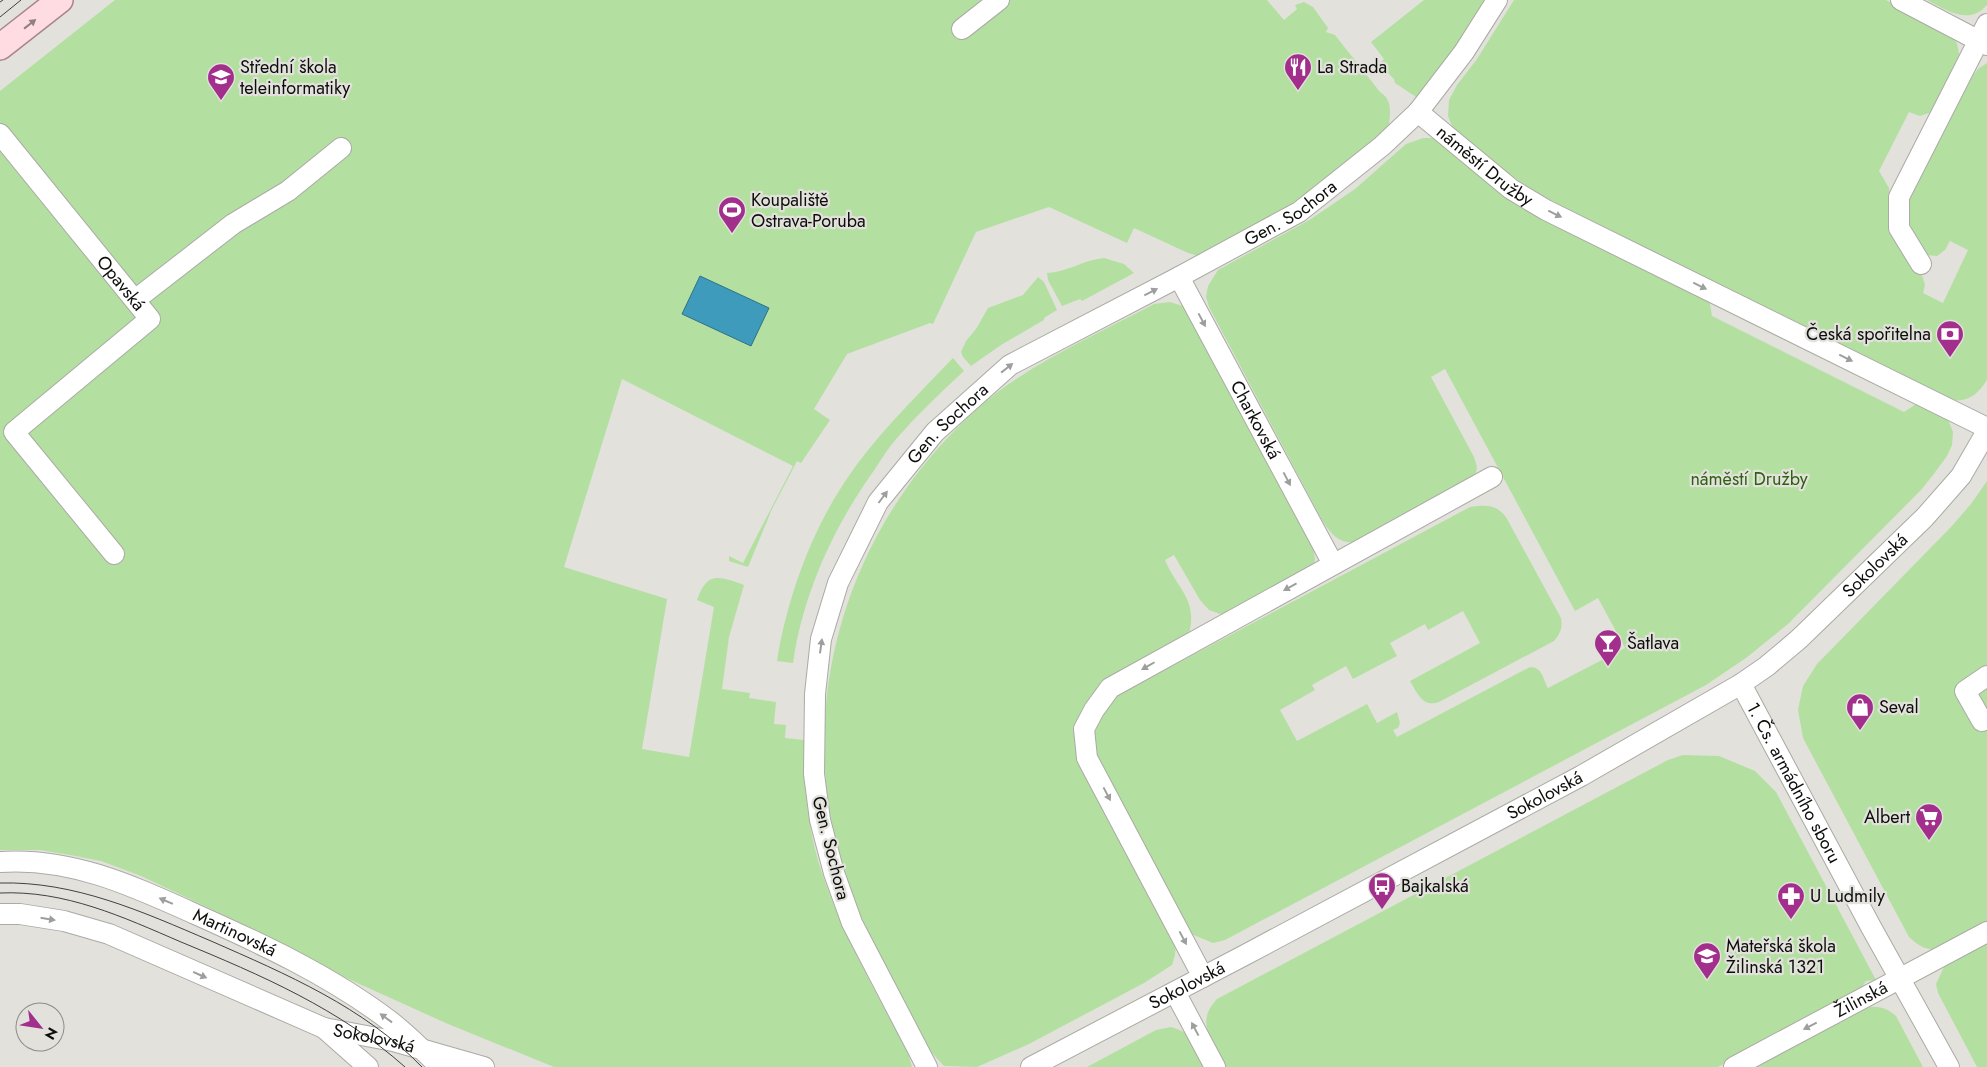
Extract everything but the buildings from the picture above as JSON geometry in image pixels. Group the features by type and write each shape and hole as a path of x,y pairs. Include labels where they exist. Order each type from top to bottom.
{"main road":[{"path":"0,47 60,0"}],"street":[{"path":"962,28 999,0"},
{"name":"Gen. Sochora","path":"927,1067 852,922 834,872 820,820 814,774 814,694 822,639 838,583 878,502 935,432 1010,365 1299,212 1382,146 1418,112 1464,52 1497,0"},
{"path":"1901,0 1984,36 1898,197 1899,228 1921,264"},
{"name":"náměstí Družby","path":"1418,112 1511,189 1546,210 1987,429"},
{"name":"Opavská","path":"0,134 150,319 14,432 114,554"},
{"path":"135,300 233,224 288,191 341,148"},
{"name":"Charkovská","path":"1179,277 1333,564"},
{"name":"Sokolovská","path":"1030,1067 1581,776 1741,684 1799,640 1925,517 1961,476 1987,429"},
{"path":"1203,977 1088,758 1084,729 1094,710 1110,688 1492,477"},
{"path":"1982,722 1965,691 1987,676"},
{"name":"1. Čs. armádního sboru","path":"1741,684 1899,979 1949,1067"},
{"name":"Martinovská","path":"0,862 40,863 72,868 114,879 240,934 356,997 391,1022 424,1059 440,1067"},
{"path":"0,914 20,914 64,921 109,934 324,1028 368,1067"},
{"name":"Žilinská","path":"1734,1067 1987,932"},
{"path":"1175,992 1215,1067"},
{"name":"Sokolovská","path":"324,1028 366,1035 424,1059 484,1067"}],"green space":[{"path":"115,0 1267,0 1284,20 1297,9 1295,5 1304,2 1313,7 1328,28 1326,32 1335,35 1388,100 1390,110 1388,133 1310,194 1269,219 1199,256 1188,253 1134,228 1127,243 1049,207 976,232 933,324 930,323 847,354 814,409 830,420 801,463 797,461 772,509 748,567 729,561 729,556 743,563 793,466 622,379 564,567 667,599 642,749 689,757 714,607 697,600 705,584 715,578 728,579 744,585 729,637 722,689 750,693 749,698 776,702 774,724 786,725 785,738 804,740 807,808 813,841 822,873 850,942 908,1053 912,1067 554,1067 448,1024 322,967 268,936 141,876 101,861 70,855 40,850 0,850 0,91"},
{"path":"1424,0 1490,0 1419,99 1395,83 1394,79 1379,64 1384,59 1371,42"},
{"path":"1514,0 1886,0 1946,31 1957,43 1959,54 1956,67 1932,112 1920,116 1909,112 1879,171 1889,188 1890,204 1923,278 1925,285 1923,293 1943,303 1968,250 1950,241 1945,250 1937,256 1925,255 1908,224 1907,204 1972,77 1978,69 1987,63 1987,380 1983,386 1975,394 1965,399 1946,399 1560,205 1528,187 1489,160 1454,131 1448,116 1449,100"},
{"path":"1927,0 1987,0 1987,5 1980,11 1965,15 1950,12"},
{"path":"1423,138 1432,138 1444,143 1709,298 1712,316 1904,412 1919,402 1940,413 1949,422 1953,432 1952,445 1947,456 1921,490 1788,624 1746,658 1706,685 1225,940 1213,943 1191,934 1097,759 1094,739 1097,724 1104,711 1116,696 1470,507 1476,506 1494,508 1506,517 1561,618 1561,628 1554,641 1439,702 1429,703 1421,698 1410,681 1480,643 1463,611 1428,630 1425,624 1390,643 1397,656 1353,679 1346,666 1312,685 1315,690 1280,710 1297,741 1367,704 1377,723 1397,712 1400,723 1398,728 1393,730 1397,737 1530,667 1538,669 1548,688 1625,648 1598,598 1575,611 1445,369 1431,377 1474,457 1477,467 1475,478 1367,541 1345,542 1331,533 1322,520 1209,307 1206,297 1208,286 1218,270 1311,219 1355,189 1406,144"},
{"path":"1104,258 1124,264 1134,273 1082,301 1080,299 1062,306 1048,280 1047,273 1062,271 1089,261"},
{"path":"1038,277 1044,282 1057,310 971,366 961,352 988,308 1023,295"},
{"path":"1170,302 1186,307 1313,541 1315,560 1311,571 1223,615 1209,610 1200,600 1174,555 1165,560 1189,603 1191,622 1189,634 1102,684 1086,705 1077,732 1176,944 1172,965 1144,983 1029,1044 977,1067 944,1066 932,1053 881,958 858,909 840,858 828,797 824,735 830,674 844,615 866,558 896,504 932,455 976,410 1017,379 1062,352 1154,304"},
{"path":"953,358 964,371 897,438 860,491 822,561 804,611 793,663 777,661 792,595 808,551 839,491 878,438"},
{"path":"1987,481 1987,925 1936,949 1928,949 1918,945 1909,937 1803,738 1798,710 1803,686 1817,664 1951,527 1971,504"},
{"path":"1683,755 1719,756 1755,771 1776,792 1876,980 1866,981 1860,990 1851,996 1718,1067 1226,1067 1211,1041 1206,1025 1210,1008 1217,999 1668,760"},
{"path":"1987,943 1987,1067 1977,1067 1938,993 1936,984 1944,967"},
{"path":"1869,1007 1884,1009 1896,1016 1923,1067 1751,1067 1853,1013"},
{"path":"1171,1027 1190,1037 1209,1067 1087,1067 1156,1030"}],"water":[{"path":"700,276 769,308 751,346 682,314"}],"tram line":[{"path":"0,17 21,0"},
{"path":"0,883 55,887 108,900 160,919 211,941 267,966 350,1009 399,1046 422,1067"},
{"path":"0,893 48,896 93,907 211,954 299,995 327,1011 380,1046 405,1067"}],"place":[{"name":"La Strada","path":"1298,91"},
{"name":"Střední škola teleinformatiky","path":"221,101"},
{"name":"Koupaliště Ostrava-Poruba","path":"732,234"},
{"name":"Česká spořitelna","path":"1950,358"},
{"name":"Šatlava","path":"1608,667"},
{"name":"Seval","path":"1860,731"},
{"name":"Albert","path":"1929,841"},
{"name":"Bajkalská","path":"1382,910"},
{"name":"U Ludmily","path":"1791,920"},
{"name":"Mateřská škola Žilinská 1321","path":"1707,980"}]}
